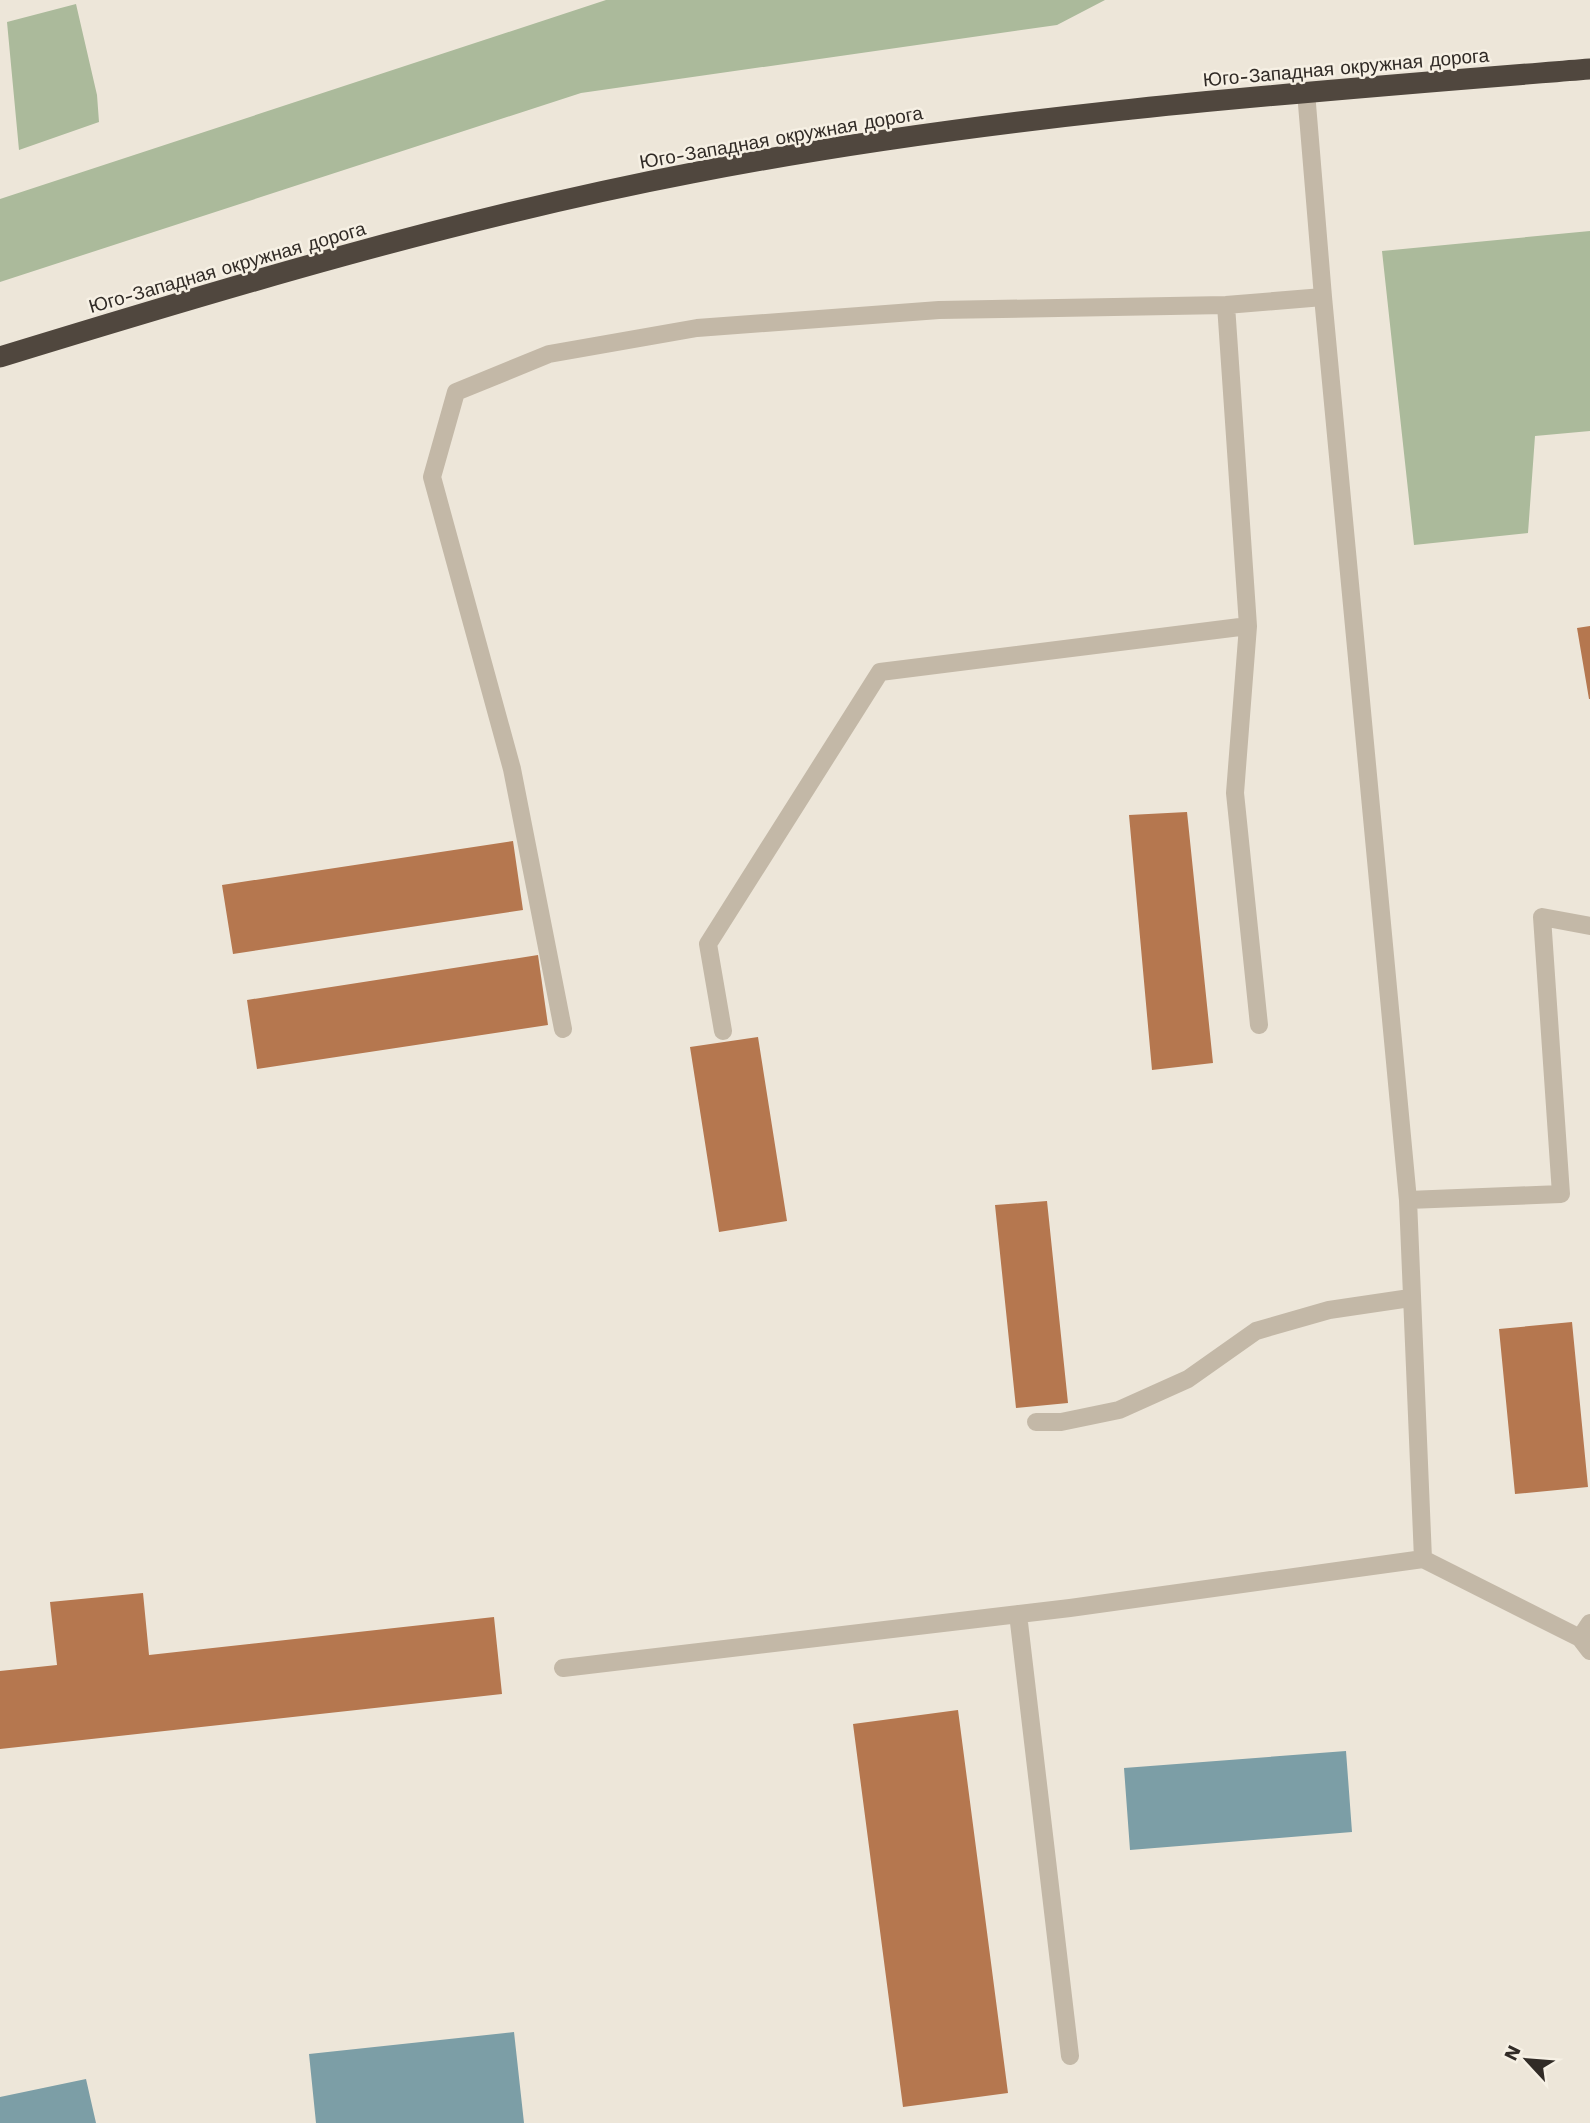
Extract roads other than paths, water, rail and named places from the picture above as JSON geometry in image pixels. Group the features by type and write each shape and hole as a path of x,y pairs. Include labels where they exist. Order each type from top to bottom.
{"highway":[{"name":"Юго-Западная окружная дорога","path":"0,357 436,231 691,173 951,130 1205,101 1590,69"}],"lane":[{"path":"1306,92 1408,1200 1423,1559"},
{"path":"564,1029 512,769 432,477 456,392 549,354 697,328 939,310 1226,305 1323,297"},
{"path":"1226,305 1248,626 1235,793 1259,1025"},
{"path":"723,1031 708,944 880,672 1248,626"},
{"path":"1408,1200 1561,1194 1542,917 1590,926"},
{"path":"1036,1422 1061,1422 1119,1410 1188,1379 1256,1331 1329,1310 1410,1298"},
{"path":"563,1668 1018,1614 1423,1559 1587,1637"},
{"path":"1018,1614 1070,2056"}],"water":[{"path":"1346,1751 1352,1832 1130,1850 1124,1768"},
{"path":"514,2032 524,2123 316,2123 309,2054"},
{"path":"86,2079 96,2123 0,2123 0,2097"}]}
